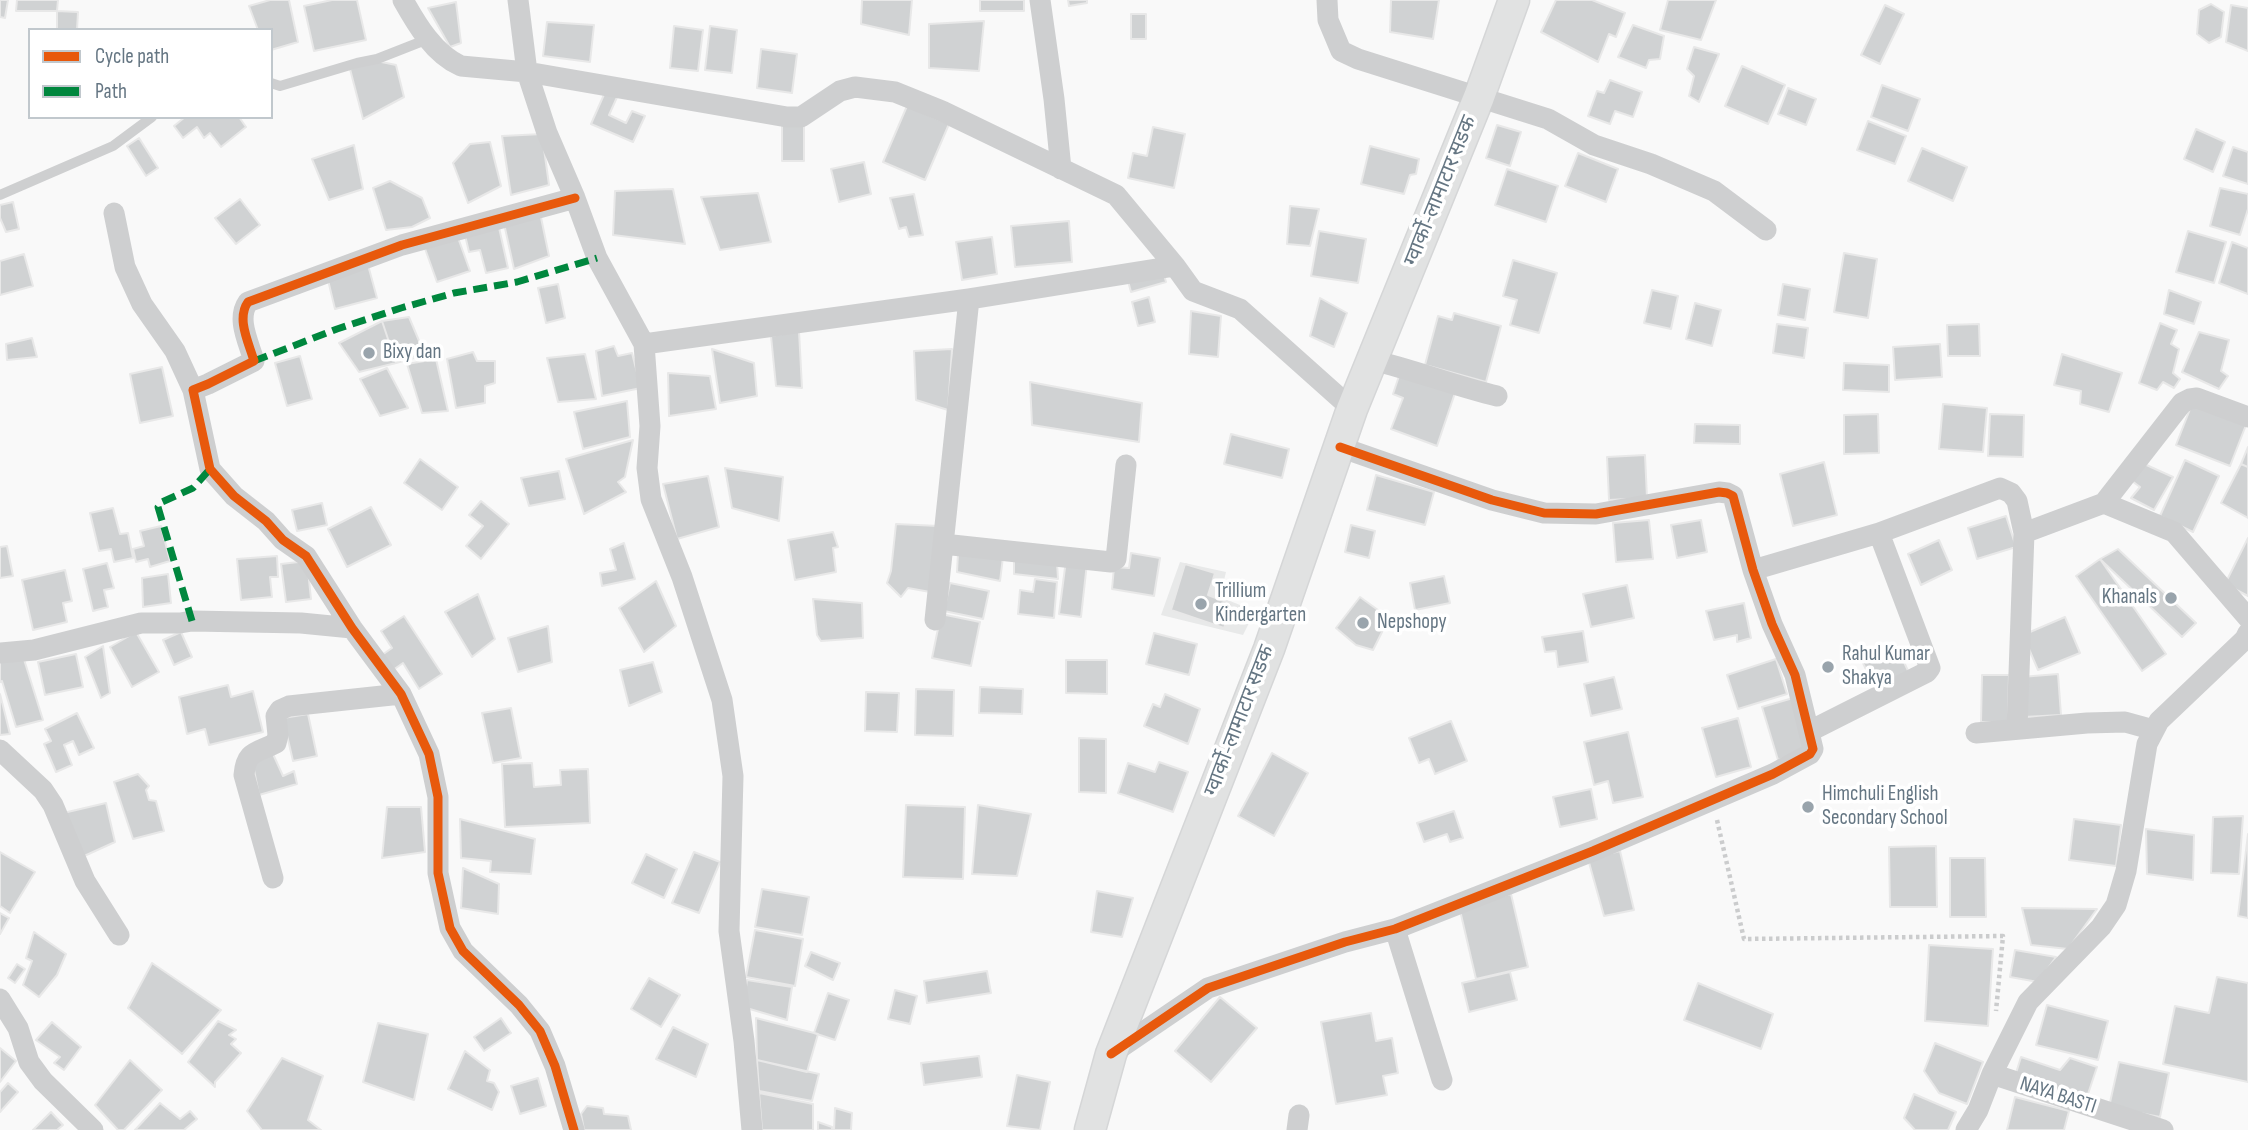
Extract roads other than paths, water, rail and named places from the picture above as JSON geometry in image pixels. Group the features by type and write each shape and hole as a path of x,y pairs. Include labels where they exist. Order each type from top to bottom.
{"main road":[{"name":"ग्वार्को-लामाटार सडक","path":"1090,1130 1111,1054 1269,649 1352,409 1479,97 1514,0"}],"street":[{"path":"403,0 428,39 461,66 527,72 787,117 801,117 841,91 855,87 895,92 942,111 1116,195 1193,292 1240,309 1352,409"},
{"path":"518,0 527,72 547,133 597,258 644,344 650,426 647,467 651,499 682,577 722,701 733,776 729,930 744,1041 752,1130"},
{"path":"1040,0 1054,99 1060,169"},
{"path":"1327,0 1328,20 1341,51 1358,59 1548,119 1594,145 1651,164 1714,191 1766,230"},
{"path":"193,390 254,361 242,318 248,302 402,245 575,198"},
{"path":"114,213 125,267 142,304 175,351 193,390 210,469 234,496 265,521 283,540 306,556 352,628 401,694 429,754 438,797 438,873 450,928 463,951 519,1005 540,1031 555,1066 574,1130"},
{"path":"644,344 969,299 1175,266"},
{"path":"934,620 969,299"},
{"path":"1372,360 1402,367 1457,387 1497,396"},
{"path":"2024,533 2104,503 2182,403 2197,398 2248,417"},
{"path":"1111,1054 1208,988 1345,942 1395,929 1773,774 1810,754 1813,749 1795,675 1772,624 1753,570 1736,502 1727,492 1596,514 1544,513 1492,500 1340,447"},
{"path":"943,544 1111,562 1115,559 1126,466"},
{"path":"1753,570 1879,533 2000,488 2011,493 2017,501 2024,533 2017,729"},
{"path":"2104,503 2174,532 2248,618"},
{"path":"1810,731 1927,672 1930,668 1879,533"},
{"path":"0,653 34,650 141,623 300,623 352,628"},
{"path":"1966,1130 2028,1002 2101,927 2116,905 2126,871 2147,744 2154,730 2160,720 2245,639 2248,633"},
{"path":"273,878 244,775 245,761 251,755 276,743 276,716 280,710 289,706 401,694"},
{"path":"1976,733 2125,722 2154,730"},
{"path":"0,750 43,790 53,805 85,881 119,935"},
{"path":"1395,929 1442,1080"},
{"path":"0,999 18,1028 29,1062 43,1081 93,1130"},
{"name":"NAYA BASTI","path":"1992,1074 2163,1130"}],"lane":[{"path":"273,84 279,86 377,59 428,39"},
{"path":"0,195 113,146 149,119"}],"place":[{"name":"Bixy dan","path":"369,353"},
{"name":"Khanals","path":"2171,598"},
{"name":"Trillium Kindergarten","path":"1201,604"},
{"name":"Nepshopy","path":"1363,623"},
{"name":"Rahul Kumar Shakya","path":"1828,667"},
{"name":"Himchuli English Secondary School","path":"1808,807"}]}
